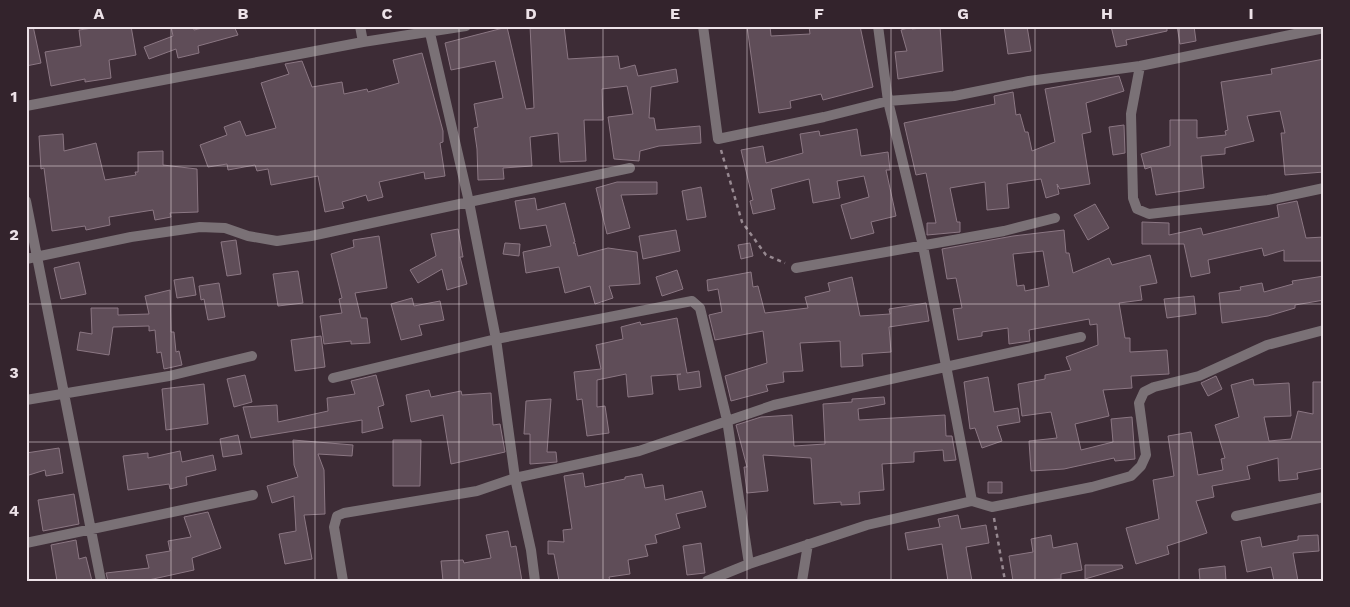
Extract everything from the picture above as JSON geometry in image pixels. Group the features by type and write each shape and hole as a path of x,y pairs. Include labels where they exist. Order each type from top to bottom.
{"street":[{"path":"360,26 363,42"},
{"path":"26,106 363,42 466,26"},
{"path":"703,26 718,138 824,117 888,101 954,96 1029,81 1140,66 1324,28"},
{"path":"878,26 888,101 924,246 972,501"},
{"path":"430,33 469,202 496,339 515,478 531,550 535,581"},
{"path":"1140,66 1131,114 1133,198 1137,208 1150,214 1268,200 1324,188"},
{"path":"31,258 139,236 200,227 226,228 248,236 277,241 311,236 630,168"},
{"path":"26,201 31,258 65,394 101,581"},
{"path":"796,268 1004,231 1055,218"},
{"path":"333,378 496,339 692,301 700,308 727,420 749,564"},
{"path":"707,581 749,564 867,525 972,501 992,507 1092,488 1131,476 1141,466 1146,455 1140,403 1144,392 1154,387 1199,376 1267,345 1324,330"},
{"path":"343,581 334,527 338,516 477,491 515,478 639,451 774,404 1081,336"},
{"path":"26,400 169,376 252,356"},
{"path":"26,543 92,527 253,495"},
{"path":"1236,516 1324,497"},
{"path":"802,581 808,544"}],"path":[{"path":"718,138 742,222 766,255 796,268"},
{"path":"992,507 1005,581"}],"building":[{"path":"26,26 33,26 41,63 26,66"},
{"path":"106,26 131,26 136,55 109,60 111,78 85,82 85,79 51,86 45,52 81,46 79,30"},
{"path":"171,26 193,26 194,30 211,26 234,26 238,35 198,46 199,53 178,58 176,49 149,59 144,47 173,36"},
{"path":"530,26 564,26 568,59 618,56 620,69 635,65 638,76 676,69 678,82 651,87 649,118 654,118 656,130 700,126 701,143 659,146 640,151 639,161 614,159 608,117 633,114 627,86 602,89 603,120 584,120 586,161 560,162 558,133 530,137 532,166 503,168 504,179 478,180 474,128 478,127 474,104 503,98 495,61 451,70 445,43 507,27 526,109 534,108"},
{"path":"747,26 770,26 771,36 810,34 809,26 860,26 873,87 823,100 821,94 790,101 791,108 759,113"},
{"path":"940,26 943,71 898,79 895,52 907,51 901,30 911,27 912,29"},
{"path":"1004,26 1027,26 1031,51 1008,54"},
{"path":"1111,26 1167,26 1167,31 1126,40 1127,45 1116,47"},
{"path":"1177,26 1194,26 1196,41 1180,44"},
{"path":"422,53 443,131 443,142 440,143 445,176 425,179 424,172 379,182 383,197 368,201 366,195 342,202 344,208 325,212 318,176 271,185 268,169 257,171 255,165 228,170 227,164 208,167 200,145 227,135 224,127 240,121 246,136 276,128 261,83 289,74 285,64 302,61 312,87 342,82 344,94 367,89 368,92 399,83 393,60"},
{"path":"1324,59 1324,172 1285,175 1281,133 1285,133 1280,111 1247,116 1254,141 1225,148 1225,154 1201,156 1204,188 1156,195 1151,167 1145,169 1141,154 1170,146 1170,120 1197,120 1197,138 1226,135 1225,131 1228,130 1221,82 1272,74 1271,69"},
{"path":"1119,76 1124,91 1086,103 1091,132 1082,134 1090,184 1060,189 1057,184 1059,194 1046,198 1041,179 1007,184 1009,208 987,210 985,182 950,188 957,222 960,222 960,232 927,235 927,223 936,223 926,173 916,175 904,123 995,104 994,96 1013,92 1016,115 1020,114 1025,132 1028,132 1032,151 1055,142 1045,89"},
{"path":"1124,125 1125,153 1113,155 1109,127"},
{"path":"857,129 861,156 888,152 890,170 886,170 896,216 871,222 874,233 851,239 841,205 869,197 864,176 837,181 840,198 813,203 809,179 771,189 775,209 753,214 750,201 753,200 741,150 763,146 766,163 803,153 800,134 819,131 820,136"},
{"path":"63,134 64,151 96,143 105,180 136,175 135,172 138,172 138,152 163,151 163,165 197,169 198,212 170,213 171,217 155,220 153,210 109,217 110,225 86,230 85,226 52,231 44,168 41,169 39,136"},
{"path":"617,182 657,182 657,194 621,195 630,228 607,234 596,188"},
{"path":"701,187 706,217 687,220 682,191"},
{"path":"535,198 537,210 565,203 575,242 573,243 575,243 578,256 608,248 637,252 640,284 609,286 613,298 595,304 590,286 565,293 559,267 526,273 523,252 551,246 546,225 520,229 515,201"},
{"path":"1297,201 1306,238 1324,237 1324,261 1284,261 1284,250 1264,256 1262,248 1208,260 1210,273 1191,277 1184,244 1142,244 1142,222 1169,223 1169,235 1201,228 1203,235 1279,217 1277,205"},
{"path":"1095,204 1109,228 1088,240 1074,215"},
{"path":"458,229 463,257 460,257 467,284 447,290 442,269 418,283 410,270 436,256 431,234"},
{"path":"676,230 680,251 643,259 639,236"},
{"path":"1064,230 1066,253 1069,253 1073,273 1109,258 1112,265 1150,255 1157,283 1140,286 1142,300 1119,303 1125,338 1130,338 1130,352 1167,350 1169,374 1131,376 1132,388 1103,390 1109,416 1075,424 1081,450 1113,442 1111,419 1132,417 1135,459 1115,461 1114,458 1064,469 1031,471 1029,441 1057,438 1051,412 1022,416 1018,384 1045,379 1045,375 1071,370 1066,357 1098,345 1097,324 1090,325 1089,319 1029,330 1030,341 1009,344 1008,328 982,332 982,336 958,340 953,309 962,308 956,278 947,279 942,249 1013,236","holes":["1043,251 1049,286 1025,291 1024,285 1017,286 1013,254"]},
{"path":"379,236 387,288 355,293 361,318 367,318 370,343 351,344 351,341 324,344 320,316 342,313 339,299 342,298 331,254 354,247 353,240"},
{"path":"236,240 241,274 227,276 221,242"},
{"path":"505,243 520,244 519,256 503,254"},
{"path":"750,243 753,256 741,259 738,245"},
{"path":"79,262 86,294 61,299 54,268"},
{"path":"677,270 683,289 662,296 656,277"},
{"path":"298,271 303,303 278,306 273,274"},
{"path":"751,272 753,287 758,286 765,313 808,308 805,297 830,291 828,283 852,277 860,316 890,314 889,309 926,303 929,321 889,327 891,352 862,354 863,366 841,367 840,341 800,343 803,371 783,372 784,382 766,385 768,391 731,401 725,376 767,363 763,331 715,340 709,315 722,312 718,289 708,291 707,280"},
{"path":"1324,276 1324,300 1295,305 1295,308 1268,316 1222,323 1219,293 1241,290 1240,287 1262,283 1264,292 1293,284 1292,281"},
{"path":"193,277 196,295 177,298 174,280"},
{"path":"219,283 225,317 208,320 204,299 201,300 199,286"},
{"path":"170,290 171,332 174,332 176,352 179,351 182,365 164,369 161,352 157,353 155,330 149,331 149,326 113,327 109,355 77,350 80,332 92,334 91,308 118,308 118,315 149,314 145,296"},
{"path":"1194,296 1196,314 1167,318 1164,299"},
{"path":"412,298 414,306 440,301 444,320 419,325 422,335 401,340 391,304"},
{"path":"677,318 687,373 699,371 701,387 679,390 677,375 681,374 651,376 653,394 628,397 626,374 597,380 597,407 605,406 609,433 587,436 582,399 577,400 574,372 601,369 596,345 623,339 621,327 640,322 641,325"},
{"path":"321,336 325,367 295,371 291,340"},
{"path":"245,375 252,402 234,407 227,379"},
{"path":"376,375 384,405 378,407 383,428 362,433 362,420 251,438 243,407 277,405 278,422 328,411 327,398 355,394 351,381"},
{"path":"1216,376 1222,389 1208,396 1201,383"},
{"path":"988,377 994,412 1018,408 1020,422 997,426 1002,441 982,448 975,428 970,429 964,382"},
{"path":"1253,379 1254,385 1289,383 1291,416 1264,417 1269,441 1291,439 1298,411 1313,414 1313,382 1324,382 1324,468 1297,473 1298,479 1279,481 1278,458 1247,466 1250,479 1212,486 1214,497 1196,501 1207,533 1167,546 1169,554 1136,564 1126,528 1159,519 1153,480 1174,476 1168,436 1191,432 1198,475 1223,470 1221,459 1225,458 1215,425 1239,417 1231,385"},
{"path":"204,384 208,424 166,430 162,389"},
{"path":"429,390 431,397 461,391 462,395 491,393 493,425 500,424 505,452 451,464 443,415 411,422 406,395"},
{"path":"884,397 885,404 858,409 859,420 945,415 946,436 952,436 956,460 944,461 943,450 914,452 914,462 882,464 884,490 859,492 860,504 841,505 841,502 814,504 811,458 763,455 768,491 747,493 744,467 747,467 736,425 761,417 792,415 794,446 825,444 823,404 852,402 852,399"},
{"path":"551,399 547,452 556,452 557,462 530,464 530,434 524,434 526,401"},
{"path":"238,435 242,454 223,457 220,439"},
{"path":"293,440 353,445 352,456 318,454 324,470 325,514 304,515 312,559 285,564 279,534 296,531 294,496 272,503 267,486 298,477 294,465"},
{"path":"393,440 421,440 420,486 393,486"},
{"path":"59,448 63,473 46,476 45,470 26,476 26,453"},
{"path":"180,451 182,462 213,455 216,470 186,477 187,485 170,489 169,484 128,490 123,456 148,453 148,458"},
{"path":"583,473 585,487 642,474 645,488 663,485 665,500 702,491 706,507 676,514 680,528 655,535 657,543 645,545 648,556 628,560 630,574 609,577 610,581 559,581 554,554 548,554 548,541 564,542 563,530 572,529 564,476"},
{"path":"988,482 1002,482 1002,493 988,493"},
{"path":"74,494 79,524 43,531 38,500"},
{"path":"208,512 221,548 192,558 194,570 144,581 108,581 106,573 149,568 146,555 170,551 168,541 191,537 184,517"},
{"path":"958,515 961,529 986,525 989,543 966,547 972,581 948,581 942,544 908,550 905,533 940,527 938,519"},
{"path":"508,531 511,547 516,546 522,581 443,581 441,561 463,560 464,563 491,558 486,535"},
{"path":"1051,535 1053,548 1077,543 1082,570 1061,574 1061,579 1013,581 1009,556 1033,552 1031,539"},
{"path":"1318,535 1319,551 1293,553 1298,581 1274,581 1271,567 1247,572 1241,541 1260,537 1262,547 1298,540 1298,536"},
{"path":"76,540 79,559 86,557 92,581 57,581 51,545"},
{"path":"701,543 705,573 687,575 683,546"},
{"path":"1085,565 1122,565 1123,568 1085,579"},
{"path":"1225,566 1226,581 1200,581 1199,569"}]}
